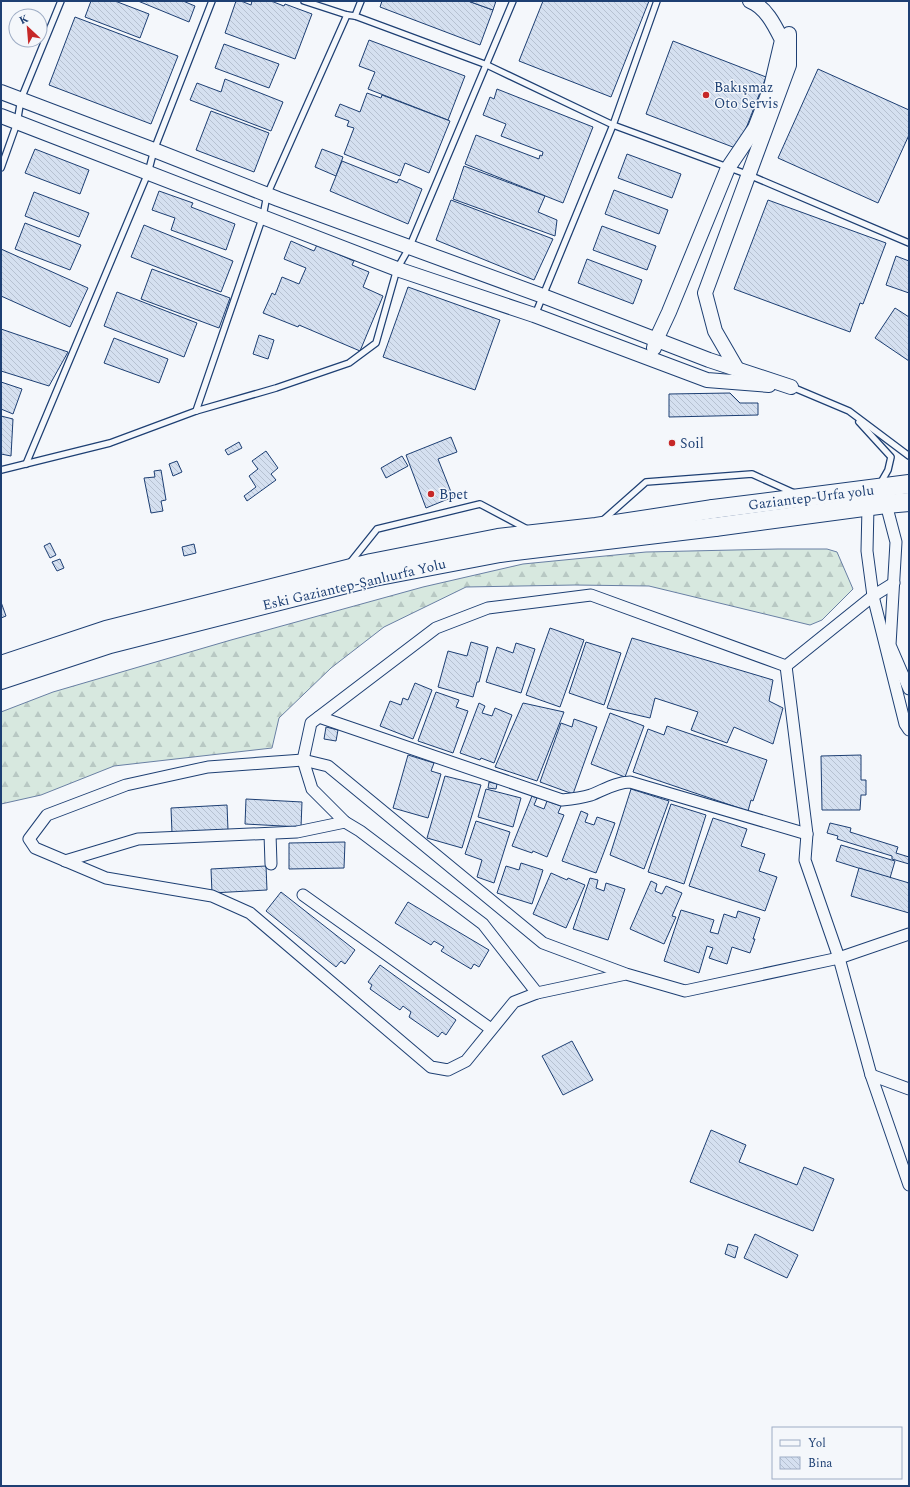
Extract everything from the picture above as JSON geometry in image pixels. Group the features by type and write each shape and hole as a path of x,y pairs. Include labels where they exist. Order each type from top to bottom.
{"main road":[{"name":"Gaziantep-Urfa yolu","path":"713,509 909,484"},
{"name":"Gaziantep-Urfa yolu","path":"715,527 909,502"},
{"name":"Eski Gaziantep-Şanlıurfa Yolu","path":"1,665 106,630 371,562 498,538 596,527 713,509"},
{"name":"Eski Gaziantep-Şanlıurfa Yolu","path":"1,680 110,644 374,577 500,553 715,527"}],"street":[{"path":"652,360 656,340 728,168 755,128 771,87 782,40 772,19 754,2 750,1"},
{"path":"737,369 715,331 705,293 789,65 789,31 777,12 765,1"},
{"path":"1,92 267,195 543,296 656,340 791,387"},
{"path":"1,116 397,268 534,315 707,380 791,387"},
{"path":"877,488 886,504 896,542 890,645 909,689"},
{"path":"877,488 868,507 867,551 873,596 905,724 909,730"},
{"path":"786,666 873,596 894,583"},
{"path":"537,993 483,924 366,836 345,822 312,788 303,760 311,723 436,628 488,608 591,595 786,666"},
{"path":"786,666 807,834 805,860 839,958 871,1076 909,1185"},
{"path":"319,717 562,800 575,799 590,795 621,782 630,782 807,834"},
{"path":"626,974 537,993 514,1002 466,1061 448,1070 430,1067 250,913 212,896 106,878 35,848 29,839 47,815 126,785 208,767 303,760 328,766 543,943 626,974 685,991 839,958 909,934"},
{"path":"65,861 138,839 297,832 345,822"},
{"path":"270,834 272,864"},
{"path":"303,895 491,1030"},
{"path":"871,1076 909,1089"}],"lane":[{"path":"1,168 17,122 21,99 61,1"},
{"path":"26,464 148,173 154,150 212,1"},
{"path":"307,1 347,15 355,16 487,65 613,125 749,175 909,243"},
{"path":"355,16 361,1"},
{"path":"1,470 110,443 196,411 276,388 349,363 376,343 397,268 409,248 513,1"},
{"path":"534,315 613,125 657,1"},
{"path":"196,411 263,216 267,195 347,15"},
{"path":"791,387 849,411 909,456"},
{"path":"849,411 891,457 888,470 877,488"},
{"path":"596,527 646,482 752,474 803,498"},
{"path":"345,569 376,529 480,504 536,534"}],"green space":[{"path":"827,549 837,552 853,589 822,620 810,625 649,586 575,585 466,587 384,627 331,668 279,718 272,748 114,766 41,795 1,804 1,712 53,692 231,640 423,587 523,564 646,552"}],"building":[{"path":"91,1 115,1 149,14 140,38 85,17"},
{"path":"138,1 183,1 195,6 189,22"},
{"path":"236,1 241,1 251,5 252,1 271,1 284,6 285,4 312,14 295,59 225,33"},
{"path":"382,1 468,1 493,10 480,45 380,7"},
{"path":"468,1 496,1 493,10"},
{"path":"543,1 649,1 611,97 519,61"},
{"path":"75,17 178,56 151,124 49,85"},
{"path":"369,40 465,76 448,120 368,89 375,72 359,66"},
{"name":"Bakışmaz Oto Servis","path":"673,41 766,77 738,149 646,114"},
{"path":"224,44 279,64 269,88 215,68"},
{"path":"818,69 909,110 909,135 878,203 778,158"},
{"path":"225,79 283,102 271,131 190,100 197,83 221,92"},
{"path":"497,89 593,127 563,203 465,164 476,135 539,159 540,155 542,156 543,152 501,136 506,124 483,115 490,97 494,99"},
{"path":"367,93 381,98 382,95 450,121 429,173 405,163 400,176 344,154 354,128 347,126 349,121 335,116 340,104 360,112"},
{"path":"211,111 269,133 254,172 196,150"},
{"path":"35,149 89,170 80,194 25,173"},
{"path":"322,149 343,157 336,176 315,167"},
{"path":"627,154 681,174 672,198 618,178"},
{"path":"342,161 397,183 399,179 422,189 408,224 330,191"},
{"path":"464,166 545,196 538,212 557,220 555,236 453,199"},
{"path":"614,190 668,210 659,234 605,214"},
{"path":"159,191 193,203 191,207 235,224 226,250 171,230 175,218 152,210"},
{"path":"34,192 89,213 79,237 25,216"},
{"path":"451,200 553,239 534,280 436,240"},
{"path":"768,200 886,243 863,304 860,303 850,332 734,289"},
{"path":"25,223 81,245 70,270 15,249"},
{"path":"144,225 233,261 221,292 131,257"},
{"path":"602,226 656,246 647,270 593,250"},
{"path":"291,241 314,251 317,245 354,261 352,265 369,272 363,287 383,296 360,351 299,325 298,327 263,313 272,293 275,295 282,277 299,284 306,268 284,259"},
{"path":"1,249 88,288 70,327 1,296"},
{"path":"896,256 909,261 909,293 886,285"},
{"path":"587,259 642,280 633,304 578,283"},
{"path":"152,269 230,298 219,328 141,299"},
{"path":"408,287 500,320 475,390 383,357"},
{"path":"117,292 197,323 184,357 104,326"},
{"path":"895,308 909,317 909,361 875,338"},
{"path":"1,329 68,352 49,386 1,371"},
{"path":"259,335 274,340 268,359 253,354"},
{"path":"114,338 168,359 159,383 104,363"},
{"path":"1,382 22,389 13,414 1,409"},
{"path":"730,393 740,403 758,403 758,415 669,417 669,394"},
{"path":"1,416 13,419 11,456 1,454"},
{"path":"451,437 457,452 438,459 453,497 426,508 406,455"},
{"path":"239,442 242,448 228,455 225,450"},
{"path":"266,451 278,468 271,474 276,480 247,501 244,496 256,487 249,476 258,469 252,461"},
{"path":"402,456 408,466 386,478 381,468"},
{"path":"177,461 182,472 173,476 169,464"},
{"path":"161,470 166,500 161,501 163,511 151,513 144,478 155,477 154,471"},
{"path":"50,543 56,555 50,558 44,546"},
{"path":"194,544 196,553 184,556 182,547"},
{"path":"60,559 64,568 57,571 52,562"},
{"path":"1,602 6,616 1,618"},
{"path":"550,628 584,640 560,707 526,695"},
{"path":"632,638 773,680 769,701 783,708 773,744 734,727 727,743 691,730 698,712 655,698 650,718 607,708"},
{"path":"471,642 488,647 479,682 477,682 473,697 438,687 448,651 467,656"},
{"path":"586,642 621,653 604,705 569,693"},
{"path":"516,643 535,649 521,693 486,682 497,647 513,653"},
{"path":"415,683 432,690 413,739 380,726 390,701 401,705 403,698 408,700"},
{"path":"436,692 459,700 456,707 468,711 453,753 418,741"},
{"path":"479,703 485,706 482,713 492,716 495,708 512,715 494,763 460,753"},
{"path":"523,703 564,712 537,781 495,767"},
{"path":"610,713 644,726 625,777 591,764"},
{"path":"574,719 597,727 573,794 540,782 561,723 572,727"},
{"path":"667,726 767,760 748,811 633,772 648,729 664,735"},
{"path":"326,727 338,730 336,741 324,739"},
{"path":"408,755 434,763 431,771 441,774 428,818 393,808"},
{"path":"861,755 861,780 866,780 866,795 861,795 860,810 822,810 821,756"},
{"path":"445,776 481,785 462,848 427,838"},
{"path":"489,782 497,784 496,789 488,788"},
{"path":"486,789 521,798 513,827 478,817"},
{"path":"631,789 669,801 644,869 610,855"},
{"path":"532,796 537,798 534,805 544,809 547,801 561,806 558,813 564,815 547,857 533,851 532,853 512,846"},
{"path":"246,799 302,802 301,827 245,824"},
{"path":"671,804 706,815 684,884 648,872"},
{"path":"227,805 228,830 172,833 171,808"},
{"path":"581,811 588,814 585,822 594,825 597,817 615,823 596,873 562,861"},
{"path":"713,818 747,829 741,846 765,854 759,871 777,877 765,911 689,886"},
{"path":"476,821 510,832 494,883 477,877 482,860 465,854"},
{"path":"830,823 851,828 850,832 898,847 896,853 909,857 909,864 892,859 892,856 837,839 838,836 827,833"},
{"path":"345,842 344,868 289,869 289,843"},
{"path":"841,845 895,861 890,878 836,861"},
{"path":"521,863 543,870 532,904 497,893 506,866 519,870"},
{"path":"266,866 267,890 212,893 211,869"},
{"path":"859,868 909,883 909,913 851,896"},
{"path":"551,873 567,880 568,878 585,885 566,928 533,914"},
{"path":"590,878 598,880 596,888 604,891 606,883 625,889 608,940 573,929"},
{"path":"651,881 657,884 655,891 662,894 666,886 682,893 672,916 676,917 664,944 630,929"},
{"path":"281,892 355,950 345,964 341,961 336,967 266,911"},
{"path":"408,902 489,950 479,967 474,964 471,969 441,951 444,947 434,941 431,945 395,923"},
{"path":"681,910 714,920 710,932 718,934 724,914 736,918 738,911 760,918 750,953 732,947 727,964 709,958 713,948 707,946 699,973 664,961"},
{"path":"380,965 456,1020 446,1035 442,1032 438,1037 409,1017 411,1012 403,1006 400,1010 370,989 372,985 368,982"},
{"path":"572,1041 593,1080 563,1095 542,1056"},
{"path":"711,1130 746,1145 739,1162 797,1185 804,1167 834,1179 813,1231 690,1182"},
{"path":"755,1234 798,1255 787,1278 744,1258"},
{"path":"728,1244 738,1247 735,1258 725,1254"}],"place":[{"name":"Bakışmaz Oto Servis","path":"706,95"},
{"name":"Soil","path":"672,443"},
{"name":"Bpet","path":"431,494"}]}
